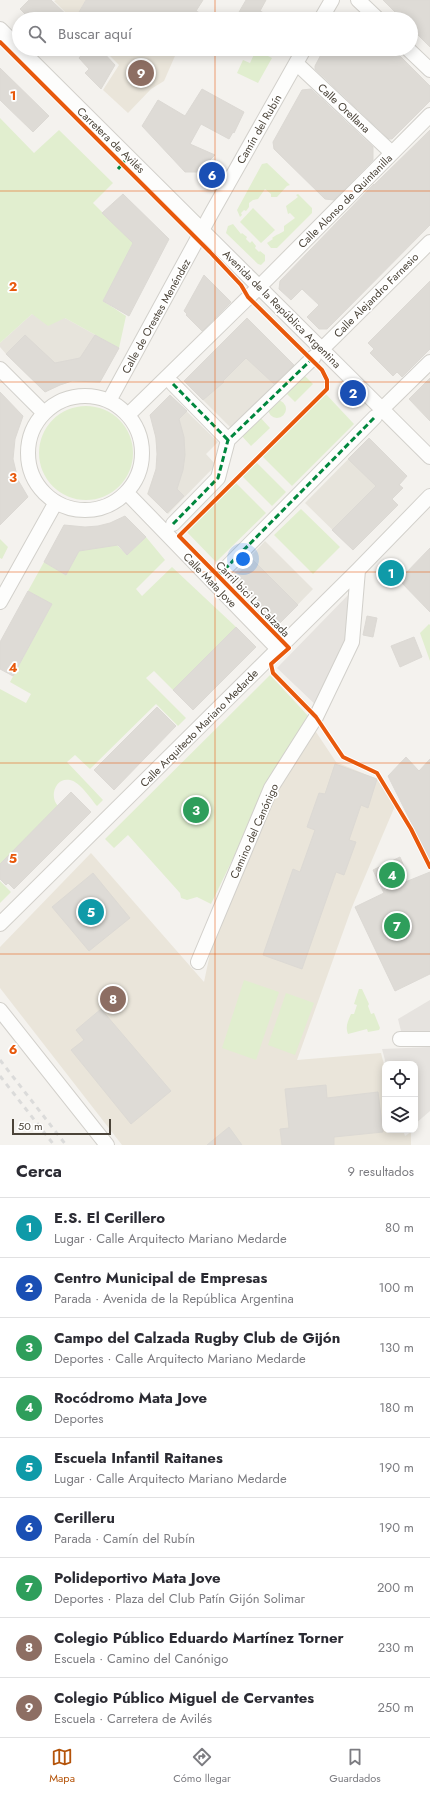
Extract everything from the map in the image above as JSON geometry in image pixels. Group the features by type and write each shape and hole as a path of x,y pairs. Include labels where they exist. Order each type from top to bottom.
{"street":[{"path":"325,12 332,0"},
{"path":"358,0 371,12"},
{"name":"Carretera de Avilés","path":"0,28 12,40"},
{"name":"Carretera de Avilés","path":"28,56 202,230"},
{"name":"Camín del Rubín","path":"202,230 300,56"},
{"path":"415,56 430,70"},
{"name":"Calle Orellana","path":"296,63 392,153"},
{"name":"Calle Alonso de Quintanilla","path":"128,415 430,115"},
{"name":"Avenida de la República Argentina","path":"202,230 259,286 318,353 379,413 430,457"},
{"name":"Calle de Orestes Menéndez","path":"109,401 202,230"},
{"name":"Calle Alejandro Farnesio","path":"228,440 430,242"},
{"path":"218,576 430,362"},
{"path":"0,370 44,413"},
{"path":"173,384 228,440 218,478 173,524"},
{"path":"92,396 109,401 128,415 137,429 142,446 142,463 138,474 126,493 111,504 93,510 74,509 56,502 42,491 33,477 28,460 28,443 34,427 44,413 58,402 74,397 92,396"},
{"name":"Calle Mata Jove","path":"126,493 278,649"},
{"name":"Calle Arquitecto Mariano Medarde","path":"0,924 358,570 430,496"},
{"path":"0,602 56,502"},
{"name":"Camino del Canónigo","path":"198,962 271,788 316,717 352,642 358,570"},
{"path":"0,1010 107,1145"},
{"path":"400,1039 430,1039"}],"shaded area":[{"path":"86,0 80,10 84,12 65,12 54,1"},
{"path":"110,56 175,56 164,81 151,89 128,113 103,90 119,65"},
{"path":"32,314 65,318 119,348 100,382 72,381 45,392 6,354 0,347 0,343"},
{"path":"247,318 294,365 231,428 184,381"},
{"path":"170,395 218,442 206,454 216,465 168,514 147,494 156,469 157,454 154,424 150,415"},
{"path":"369,438 407,476 399,484 403,488 392,499 398,505 353,550 305,503"},
{"path":"265,541 313,589 278,625 231,577"},
{"path":"352,591 350,641 318,707 277,668"},
{"path":"314,729 336,762 377,779 395,806 352,907 297,1060 381,1053 383,1061 382,1133 404,1133 405,1136 411,1133 411,1145 122,1145 0,988 0,947 91,853 204,982 211,949 276,790"},
{"path":"430,1000 430,1031 401,1031 398,1019"},
{"path":"430,1047 430,1111 418,1121 418,1061 385,1061 382,1049"}],"green space":[{"path":"253,56 268,56 272,58 258,83 237,73 243,60 250,63"},
{"path":"0,118 34,153 59,130 113,183 93,203 133,243 103,301 126,316 119,348 65,318 48,326 32,314 0,343"},
{"path":"267,163 290,185 287,186 277,197 271,197 271,194 265,189 258,199 249,203 249,207 246,211 244,210 241,213 242,215 240,217 237,210 262,164"},
{"path":"298,194 312,208 312,213 277,248 271,248 267,243 273,239 272,238 284,231 284,226 295,218 290,213 288,214 286,206 298,197 296,195"},
{"path":"253,208 275,230 261,243 240,222"},
{"path":"233,224 241,234 242,233 247,237 246,239 250,243 252,241 256,246 255,248 259,252 260,251 265,255 265,261 261,265 258,264 226,233 228,226"},
{"path":"302,373 313,384 295,402 284,391"},
{"path":"324,392 354,424 292,486 261,455"},
{"path":"277,400 283,403 286,409 283,415 277,418 271,415 268,409 271,403"},
{"path":"86,406 104,410 119,420 129,435 133,453 129,471 119,486 104,496 86,500 68,496 53,486 43,471 39,453 43,435 53,420 68,410"},
{"path":"259,416 270,428 251,446 240,434"},
{"path":"254,460 286,492 272,506 240,474"},
{"path":"234,481 266,513 216,562 185,530"},
{"path":"301,509 340,547 313,574 274,535"},
{"path":"146,537 165,560 136,589 142,596 172,567 236,627 173,690 154,671 146,678 186,718 178,726 156,704 90,769 75,755 67,762 103,800 97,806 85,791 74,781 65,780 61,782 55,788 54,793 55,802 58,806 0,865 0,689 26,703 31,694 10,682 52,604 28,591 44,562 66,575 80,549 116,544 127,555"},
{"path":"0,539 8,547 2,559 0,558"},
{"path":"429,624 430,625 430,661 420,633"},
{"path":"270,675 311,719 269,784 211,904 197,897 187,900 181,898 180,893 128,835 114,848 105,839"},
{"path":"0,881 11,892 0,903"},
{"path":"244,980 279,992 256,1060 222,1048"},
{"path":"359,989 362,989 369,1004 368,1006 371,1014 374,1013 380,1028 379,1030 368,1032 367,1029 348,1034 347,1024 351,1014 354,1014 357,1005 354,1004"},
{"path":"286,993 314,1003 295,1055 268,1045"}],"building":[{"path":"29,0 51,0 64,12 23,12 20,9"},
{"path":"86,0 203,0 196,11 198,12 79,12"},
{"path":"246,0 266,0 260,11 262,12 239,12"},
{"path":"383,0 430,0 430,47 418,35 418,12 395,12"},
{"path":"81,56 107,56 115,65 101,89 85,73 89,69 79,58"},
{"path":"320,56 400,56 430,86 430,101 392,139 389,139 315,69"},
{"path":"0,68 49,116 33,132 0,100"},
{"path":"202,89 244,112 234,133 233,132 229,139 201,124 190,144 215,155 198,172 185,172 142,126 158,100 185,116"},
{"path":"311,89 373,147 373,160 334,200 325,199 274,149 273,142 302,90"},
{"path":"430,130 430,225 327,329 319,329 307,317 319,305 302,289 291,300 279,289 280,281 374,184"},
{"path":"123,194 169,239 129,316 103,301 133,243 102,213"},
{"path":"204,275 231,302 202,331 184,311"},
{"path":"430,281 430,349 402,377 397,372 393,376 370,353 374,349 368,343"},
{"path":"247,318 294,365 274,384 246,358 223,381 224,382 203,400 184,381"},
{"path":"25,335 55,363 80,358 95,335 119,348 100,382 72,381 45,392 6,354"},
{"path":"430,378 430,421 409,399"},
{"path":"0,392 23,416 15,439 13,459 18,480 28,497 0,525"},
{"path":"170,395 187,411 179,419 184,437 185,455 183,470 177,489 184,496 167,513 148,494 156,469 157,454 156,438 150,415"},
{"path":"369,438 407,476 399,485 403,488 392,499 398,505 353,550 332,530 376,486 348,459"},
{"path":"125,516 146,537 127,555 118,545 79,551 66,575 44,562 64,525 85,527 98,526 110,523"},
{"path":"430,548 430,612 399,580 394,585 380,572 389,563 403,576"},
{"path":"253,560 298,605 278,625 233,579"},
{"path":"28,591 52,604 13,676 0,669 0,642"},
{"path":"367,616 377,618 373,637 363,635"},
{"path":"236,627 256,647 193,710 173,690"},
{"path":"414,637 422,657 400,667 391,646"},
{"path":"157,707 176,726 114,790 94,770"},
{"path":"406,757 419,771 430,759 430,860 388,776"},
{"path":"335,764 377,779 368,808 361,805 349,840 356,842 344,875 336,872 302,969 263,955 293,869 300,872 315,830 307,827 319,793 325,794"},
{"path":"71,792 91,812 14,889 8,883 6,885 0,879 0,864"},
{"path":"400,857 405,869 383,891 373,870"},
{"path":"430,872 430,974 395,991 355,907 384,893 383,891"},
{"path":"93,873 130,918 89,951 52,907"},
{"path":"101,1009 171,1091 131,1124 71,1050 84,1040 76,1030"},
{"path":"326,1085 327,1098 378,1092 382,1132 334,1137 334,1145 282,1145 280,1129 289,1128 285,1089"},
{"path":"229,1127 242,1145 207,1145"}],"railway":[{"path":"0,1060 66,1145"},
{"path":"0,1076 54,1145"}],"marked path":[{"path":"118,169 129,156"},
{"path":"173,524 218,478 228,440 314,357"},
{"path":"173,384 228,440"},
{"path":"218,576 375,417"}],"cycle path":[{"name":"Carril bici La Calzada","path":"0,42 12,54"},
{"name":"Carril bici La Calzada","path":"14,56 210,252 241,285 248,297 322,370 327,380 327,389 179,536 289,648 271,664 273,673 316,717 343,757 377,773 411,829 430,867"}],"place":[{"name":"Colegio Público Miguel de Cervantes","path":"141,73"},
{"name":"Cerilleru","path":"212,175"},
{"name":"Centro Municipal de Empresas","path":"353,393"},
{"name":"E.S. El Cerillero","path":"391,573"},
{"name":"Campo del Calzada Rugby Club de Gijón","path":"196,810"},
{"name":"Rocódromo Mata Jove","path":"392,875"},
{"name":"Escuela Infantil Raitanes","path":"91,912"},
{"name":"Polideportivo Mata Jove","path":"397,926"},
{"name":"Colegio Público Eduardo Martínez Torner","path":"113,999"}]}
